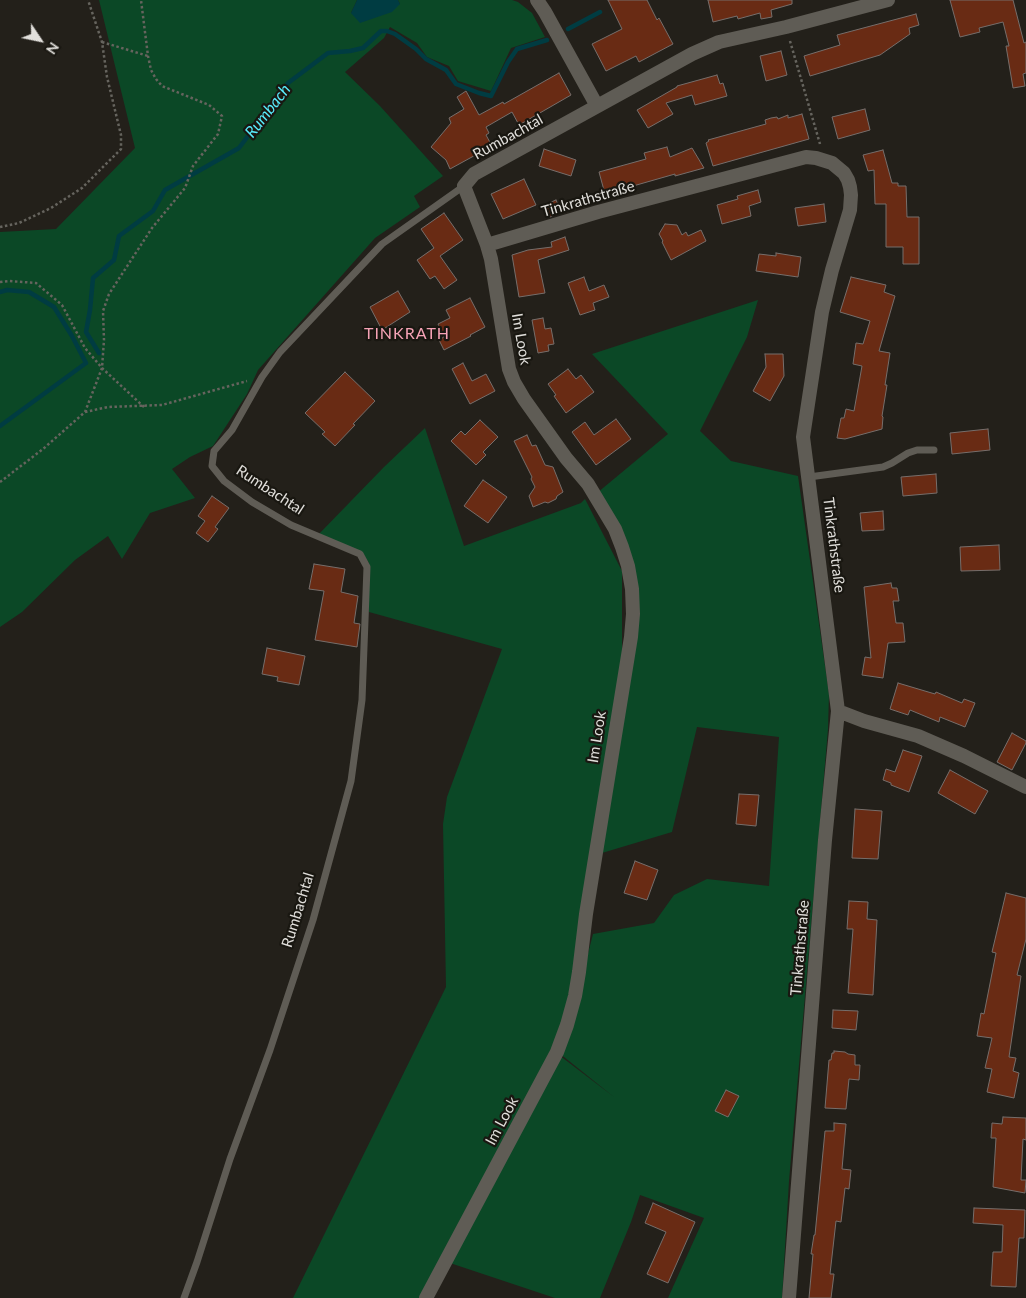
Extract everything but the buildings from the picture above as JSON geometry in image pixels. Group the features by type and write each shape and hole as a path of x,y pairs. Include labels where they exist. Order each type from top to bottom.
{"street":[{"path":"537,0 597,106"},
{"name":"Rumbachtal","path":"464,186 474,174 692,54 719,42 786,27 888,0"},
{"name":"Tinkrathstraße","path":"488,245 598,212 800,158 824,160 838,168 848,180 851,204 832,270 820,322 803,437 838,711 825,840 789,1298"},
{"name":"Im Look","path":"426,1298 557,1052 567,1026 577,988 586,914 631,637 633,614 632,589 628,566 615,529 592,491 566,458 514,382 509,369 488,245 464,186"},
{"path":"838,711 864,721 918,736 964,756 1026,787"}],"lane":[{"name":"Rumbachtal","path":"184,1298 313,920 351,781 362,700 367,568 360,554 291,525 252,502 224,481 212,466 214,451 232,430 262,377 280,352 382,244 464,186"},
{"path":"809,477 883,467 917,450 934,450"}],"path":[{"path":"0,227 19,223 51,208 82,188 121,149 121,135 107,76 102,42 88,0"},
{"path":"0,482 44,449 85,412 102,368 104,340 103,311 109,294 152,228 185,188 193,166 218,134 222,116 209,105 162,86 156,79 151,70 148,56 141,0"},
{"path":"786,27 824,160"},
{"path":"102,42 148,56"},
{"path":"0,282 36,283 62,305 85,348 102,368 144,407"},
{"path":"85,412 108,407 162,405 262,377"}],"green space":[{"path":"99,0 357,0 351,13 400,4 398,0 512,0 518,2 532,13 545,37 511,48 491,91 458,81 449,66 427,57 417,43 390,27 384,38 345,72 380,106 443,176 414,196 420,207 375,238 258,370 247,394 213,446 190,457 172,469 195,498 150,513 122,559 108,536 75,560 22,612 0,627 0,232 56,229 135,148"},
{"path":"758,300 747,337 700,431 731,461 798,476 829,694 828,729 789,1181 782,1298 668,1298 704,1218 640,1195 600,1298 555,1298 444,1261 425,1298 293,1298 446,987 443,824 447,797 502,649 369,612 369,563 362,553 317,536 425,428 464,546 581,503 585,499 622,571 622,655 573,1000 555,1052 614,1097 559,1053 577,997 593,934 654,923 674,895 707,879 769,886 779,737 697,727 672,832 602,853 636,587 597,493 668,434 592,354"}],"water":[{"path":"357,0 398,0 400,4 392,12 360,23 351,13"}],"waterway":[{"name":"Rumbach","path":"568,29 600,12"},
{"name":"Rumbach","path":"99,353 86,332 93,278 114,260 119,236 153,211 165,190 239,148 288,83 328,53 363,48 381,31 387,31 395,34 416,49 426,59 446,70 456,84 491,96 508,62 517,49 547,40"},
{"path":"0,292 7,290 29,292 54,307 86,363 0,426"}],"district":[{"name":"TINKRATH","path":"407,334"}]}
